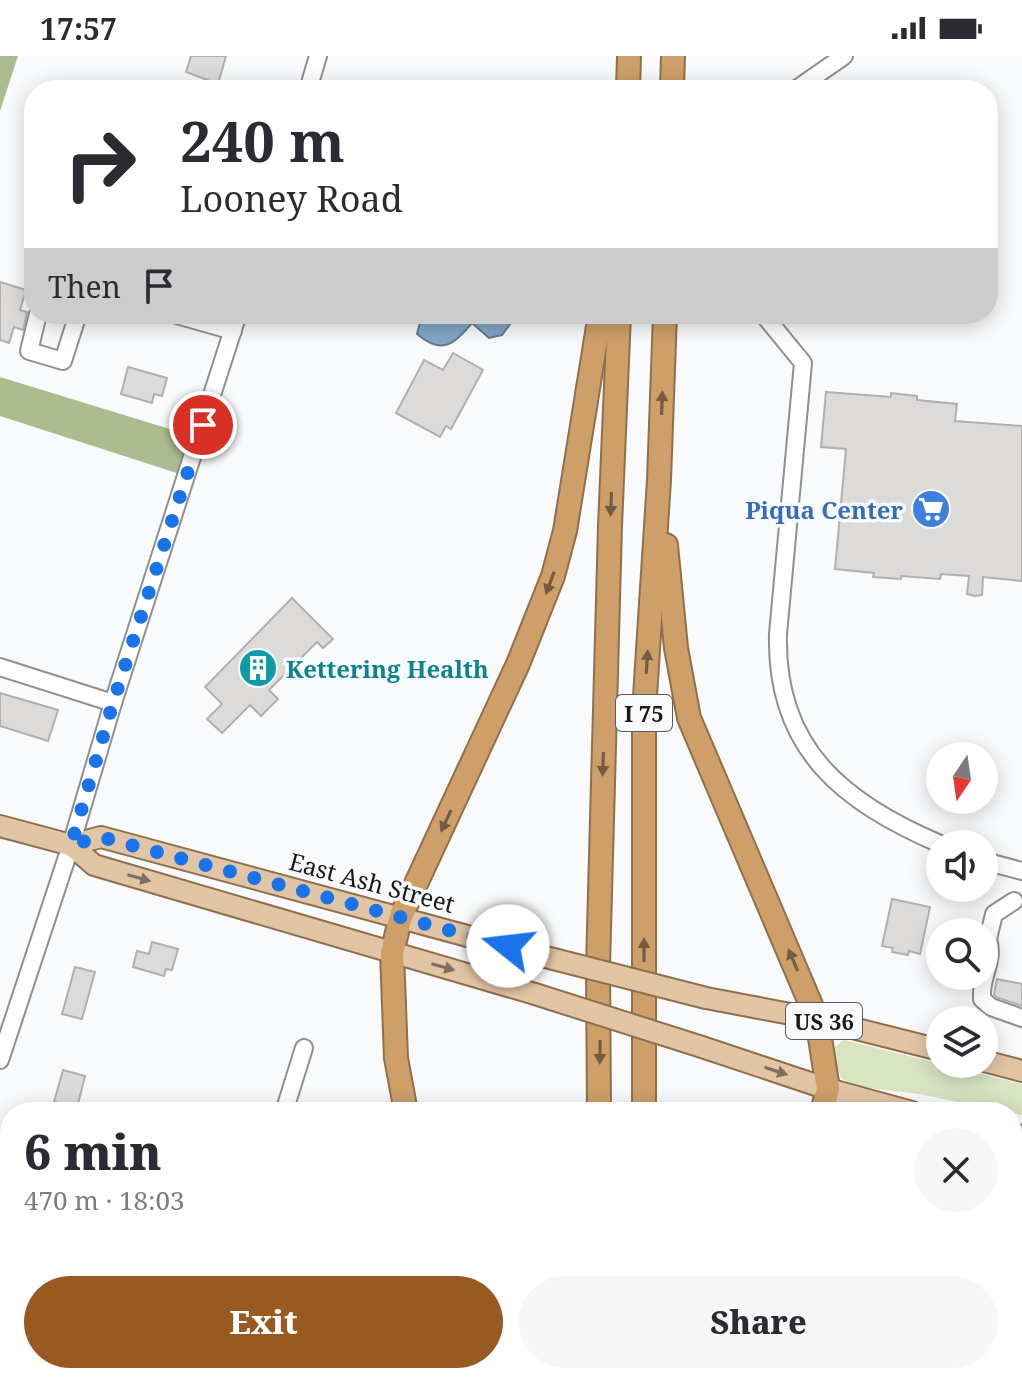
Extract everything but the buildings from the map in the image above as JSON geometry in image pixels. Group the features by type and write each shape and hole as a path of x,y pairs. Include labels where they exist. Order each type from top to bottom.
{"highway":[{"path":"628,80 629,56"},
{"path":"672,80 673,56"},
{"path":"404,1102 396,1058 392,953 401,916 518,664 553,576 565,531 598,324"},
{"name":"I 75","path":"599,1102 598,966 619,324"},
{"name":"I 75","path":"644,1102 644,712 659,480 665,324"},
{"path":"659,480 676,648 689,718 817,1019 828,1089 825,1102"}],"main road":[{"name":"East Ash Street","path":"0,826 71,845 94,865 535,994 875,1102"},
{"name":"East Ash Street","path":"71,845 101,837 706,998 817,1019 926,1046"},
{"path":"998,1065 1022,1071"}],"street":[{"path":"311,80 318,56"},
{"path":"809,80 844,56"},
{"path":"36,324 29,351 63,361 75,324"},
{"path":"208,324 233,331"},
{"path":"0,1060 235,324"},
{"path":"771,324 803,363 778,634 778,664 786,702 805,744 834,781 873,811 926,837"},
{"path":"0,667 113,703"},
{"path":"998,865 1022,871"},
{"path":"993,918 1014,901"},
{"path":"981,990 987,1006 1022,1018"},
{"path":"287,1102 304,1048"}],"green space":[{"path":"0,56 18,56 0,111"},
{"path":"0,377 199,438 186,476 0,416"},
{"path":"844,1040 926,1060 926,1078 998,1078 1022,1084 1022,1102 958,1102 854,1086 841,1078 832,1049"}],"water":[{"path":"420,324 471,324 447,345 433,344 417,334"},
{"path":"473,324 510,324 502,335 489,338"}],"place":[{"name":"Piqua Center","path":"931,509"},
{"name":"Kettering Health","path":"258,668"}],"route":[{"path":"203,425 113,703 71,845 101,837 508,946"}]}
